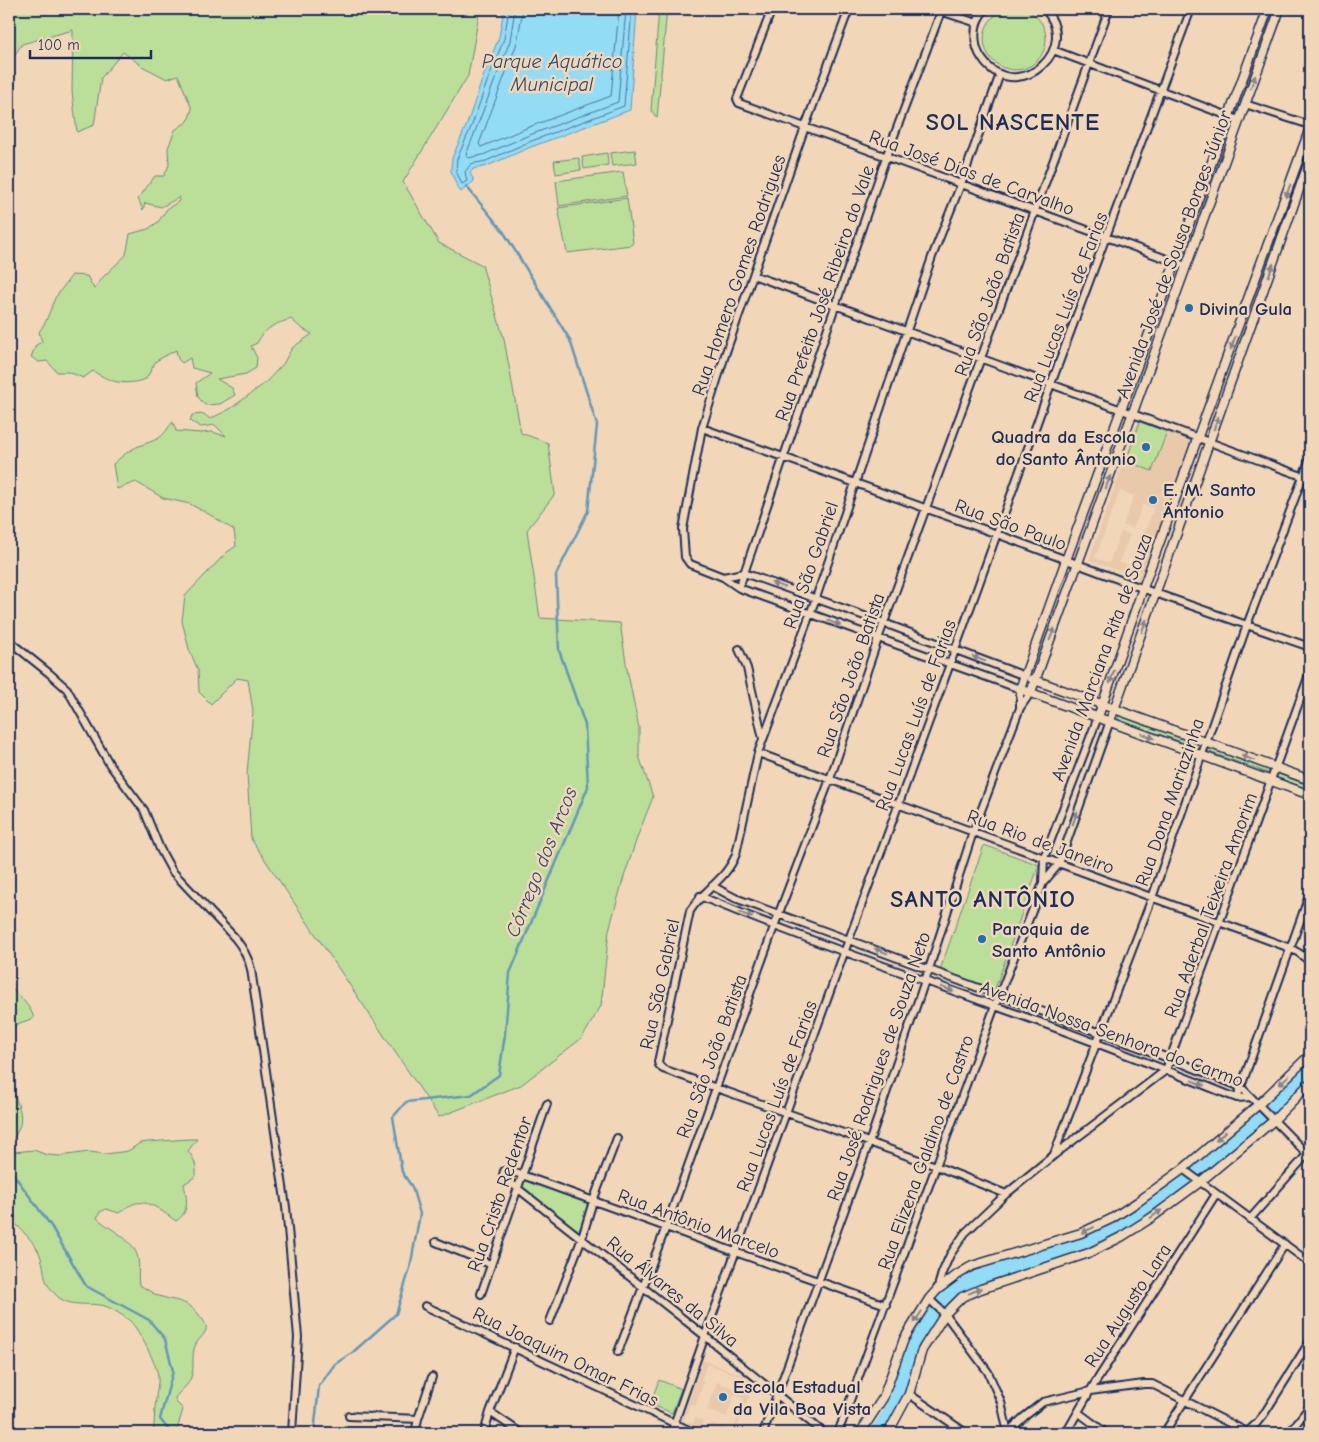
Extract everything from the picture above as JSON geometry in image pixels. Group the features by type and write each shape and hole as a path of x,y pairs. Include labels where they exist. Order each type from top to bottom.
{"street":[{"name":"Rua José Dias de Carvalho","path":"772,9 737,99 739,104 1186,266"},
{"name":"Rua Homero Gomes Rodrigues","path":"723,577 690,564 685,557 683,529 702,428 804,127 849,9"},
{"path":"986,9 977,23 974,35 976,47 981,59 990,68 1000,74 1013,77 1026,76 1038,70 1047,62 1053,50 1056,38 1054,25 1044,9"},
{"name":"Rua São João Batista","path":"618,1352 666,1227 774,925 830,779 878,639 1109,9"},
{"name":"Rua Lucas Luís de Farias","path":"671,1433 1051,384 1191,9"},
{"name":"Avenida José de Sousa Borges Júnior","path":"1020,689 1268,9"},
{"name":"Avenida José de Sousa Borges Júnior","path":"1031,692 1280,9"},
{"path":"939,10 977,23"},
{"name":"Rua Prefeito José Ribeiro do Vale","path":"739,588 886,157 939,10"},
{"path":"1053,50 1240,120"},
{"name":"Rua São Gabriel","path":"716,1087 663,1069 658,1062 690,911 700,896 727,872 733,864 758,753 816,598 932,257 961,184 1000,74"},
{"path":"1245,104 1310,127"},
{"name":"Avenida Marciana Rita de Souza","path":"1044,858 1103,704 1143,588 1310,127"},
{"name":"Avenida Marciana Rita de Souza","path":"1059,864 1310,159"},
{"path":"753,275 1307,477"},
{"name":"Rua São Paulo","path":"702,428 855,482 1155,593 1310,647"},
{"name":"Rua Dona Mariazinha","path":"1054,1155 1152,898 1246,625 1307,477 1310,458"},
{"path":"1180,487 1192,490"},
{"path":"723,577 744,573 1310,780"},
{"path":"723,577 739,588 809,614 1031,692 1310,795"},
{"path":"9,641 67,689 110,765 144,810 165,861 172,871 235,938 245,950 249,960 286,1207 298,1337 292,1433"},
{"path":"739,648 749,675 763,741"},
{"name":"Rua Aderbal Teixeira Amorim","path":"1166,1070 1310,672"},
{"name":"Rua José Rodrigues de Souza Neto","path":"1020,689 1020,708"},
{"name":"Rua José Rodrigues de Souza Neto","path":"763,1433 869,1143 973,832 1020,708 1031,692"},
{"name":"Rua Rio de Janeiro","path":"758,753 1290,948 1310,962"},
{"path":"1069,795 1081,799"},
{"name":"Rua Elizena Galdino de Castro","path":"1043,883 1044,858"},
{"name":"Rua Elizena Galdino de Castro","path":"838,1433 999,995 1043,883 1059,864"},
{"name":"Avenida Nossa Senhora do Carmo","path":"712,886 735,898 1170,1059 1241,1087 1251,1097"},
{"path":"1237,1098 1310,893"},
{"name":"Avenida Nossa Senhora do Carmo","path":"700,896 844,953 1096,1043 1237,1098 1251,1097"},
{"path":"937,1290 972,1266 1081,1233 1111,1219 1184,1169 1259,1106 1310,1056"},
{"path":"860,1433 883,1398 904,1339 931,1301 950,1255 965,1233 1006,1194 1054,1155 1166,1070"},
{"path":"888,1433 908,1394 922,1350 944,1312 962,1297 1089,1253 1121,1238 1151,1218 1199,1181 1272,1119 1310,1083"},
{"path":"716,1087 936,1166 1006,1194"},
{"path":"1250,1218 1309,1154 1251,1097"},
{"name":"Rua Cristo Redentor","path":"481,1294 547,1104"},
{"path":"550,1321 582,1238 593,1201 617,1138"},
{"path":"1184,1169 1310,1263"},
{"name":"Rua Antônio Marcelo","path":"503,1173 510,1171 522,1175 886,1305"},
{"name":"Rua Álvares da Silva","path":"503,1173 518,1188 824,1433"},
{"name":"Rua Augusto Lara","path":"1066,1433 1090,1391 1216,1194"},
{"path":"436,1242 490,1264"},
{"path":"1164,1433 1285,1244"},
{"path":"931,1301 944,1312 988,1372 1001,1402 1008,1433"},
{"name":"Rua Joaquim Omar Frias","path":"425,1306 695,1433"},
{"path":"1008,1433 1024,1417 1044,1402 1090,1391 1128,1385 1152,1384 1247,1433 1264,1414 1310,1341"},
{"path":"484,1433 515,1347"},
{"path":"415,1433 432,1377"},
{"path":"908,1394 966,1433"},
{"path":"1289,1433 1310,1406"},
{"path":"490,1412 521,1433"},
{"path":"1078,1413 1106,1433"},
{"path":"349,1416 418,1419"}],"shaded area":[{"name":"E. M. Santo Ãntonio","path":"1138,421 1193,441 1144,580 1089,560","holes":["1120,491 1134,496 1123,525 1133,529 1143,504 1154,508 1144,534 1157,539 1153,547 1143,543 1134,568 1119,562 1130,535 1121,531 1109,563 1095,558"]},
{"name":"Escola Estadual da Vila Boa Vista","path":"703,1360 755,1380 735,1433 705,1433 681,1423","holes":["707,1364 751,1380 746,1393 717,1382 707,1410 727,1417 734,1395 744,1398 733,1431 711,1423 708,1430 701,1427 703,1421 695,1418 693,1424 684,1421 690,1404 695,1406 704,1382 701,1380"]}],"green space":[{"path":"1015,8 1027,10 1037,17 1044,27 1046,39 1044,51 1037,61 1027,68 1015,70 1003,68 993,61 986,51 984,39 986,27 993,17 1003,10"},
{"path":"9,9 480,9 468,76 403,182 439,243 482,265 504,339 521,433 548,443 555,494 527,530 540,618 620,623 639,728 639,756 653,797 623,880 609,930 601,1006 582,1038 521,1085 439,1117 251,839 247,773 253,711 248,680 237,678 211,704 199,692 198,670 189,649 182,621 185,596 226,553 236,546 234,530 190,504 163,498 136,482 117,489 113,464 132,450 160,437 173,422 176,431 212,432 226,436 215,425 201,427 190,421 192,415 204,414 210,419 230,409 265,383 283,364 292,348 312,334 301,328 291,319 267,330 257,343 251,346 257,358 256,368 246,374 217,379 232,388 235,395 220,404 205,405 198,397 196,383 210,373 192,368 190,358 182,363 178,359 176,350 156,361 146,379 125,383 113,381 93,371 83,378 69,372 57,372 47,361 39,362 31,357 36,345 42,342 39,332 46,321 55,298 72,275 87,276 94,289 104,276 126,255 130,234 148,229 158,222 167,209 178,202 180,197 161,207 145,203 143,210 138,199 155,176 164,176 169,165 168,148 175,130 188,121 192,109 178,75 167,79 142,66 123,52 101,78 94,125 77,132 72,92 73,30 22,44 9,63"},
{"path":"659,9 667,9 657,118 651,110"},
{"path":"635,150 637,163 612,166 610,153"},
{"path":"607,153 608,165 584,169 582,157"},
{"path":"579,158 581,170 556,174 554,161"},
{"path":"623,172 627,196 559,206 556,181"},
{"path":"627,198 633,243 631,245 567,253 558,208"},
{"name":"Quadra da Escola do Santo Ântonio","path":"1140,422 1167,432 1152,471 1126,461"},
{"path":"1119,715 1201,744 1199,748 1118,720"},
{"path":"1206,746 1272,771 1271,774 1204,750"},
{"path":"1276,773 1310,786 1310,790 1275,777"},
{"path":"984,845 1039,865 995,989 940,970"},
{"path":"9,986 27,1005 34,1018 17,1024 9,1034"},
{"path":"9,1073 21,1117 20,1126 9,1147"},
{"path":"197,1139 188,1151 195,1162 196,1176 184,1184 186,1205 184,1214 176,1221 156,1207 144,1203 131,1205 119,1213 106,1209 100,1212 97,1218 127,1240 136,1251 139,1261 139,1285 156,1295 182,1302 198,1313 206,1325 205,1332 194,1350 193,1369 190,1380 175,1398 176,1402 183,1409 177,1430 171,1433 153,1433 158,1376 147,1348 131,1322 105,1306 62,1300 48,1285 38,1251 31,1240 9,1216 9,1147 14,1152 34,1150 47,1155 60,1156 89,1152 106,1154 128,1151 140,1143"},
{"path":"525,1179 590,1203 579,1231 521,1187"},
{"path":"659,1380 681,1389 672,1413 650,1404"}],"water":[{"name":"Parque Aquático Municipal","path":"504,9 637,9 630,110 531,147 487,166 473,169 470,173 474,181 461,192 451,171 452,158 467,124 499,37"}],"waterway":[{"name":"Córrego dos Arcos","path":"314,1433 319,1386 335,1364 352,1353 396,1314 410,1268 420,1214 412,1187 402,1172 393,1117 406,1102 471,1095 499,1075 505,1034 510,973 588,787 585,725 559,650 556,575 588,511 597,425 570,340 503,231 466,186"},
{"path":"877,1433 895,1403 910,1349 921,1329 952,1292 976,1277 1077,1247 1116,1229 1183,1185 1258,1120 1310,1070"},
{"path":"9,1168 51,1226 86,1286 149,1320 165,1339 173,1371 160,1419 171,1433"}],"place":[{"name":"Divina Gula","path":"1189,308"},
{"name":"Quadra da Escola do Santo Ântonio","path":"1146,447"},
{"name":"E. M. Santo Ãntonio","path":"1153,500"},
{"name":"Paroquia de Santo Antônio","path":"982,939"},
{"name":"Escola Estadual da Vila Boa Vista","path":"723,1397"}],"district":[{"name":"SOL NASCENTE","path":"1013,122"},
{"name":"SANTO ANTÔNIO","path":"983,899"}]}
